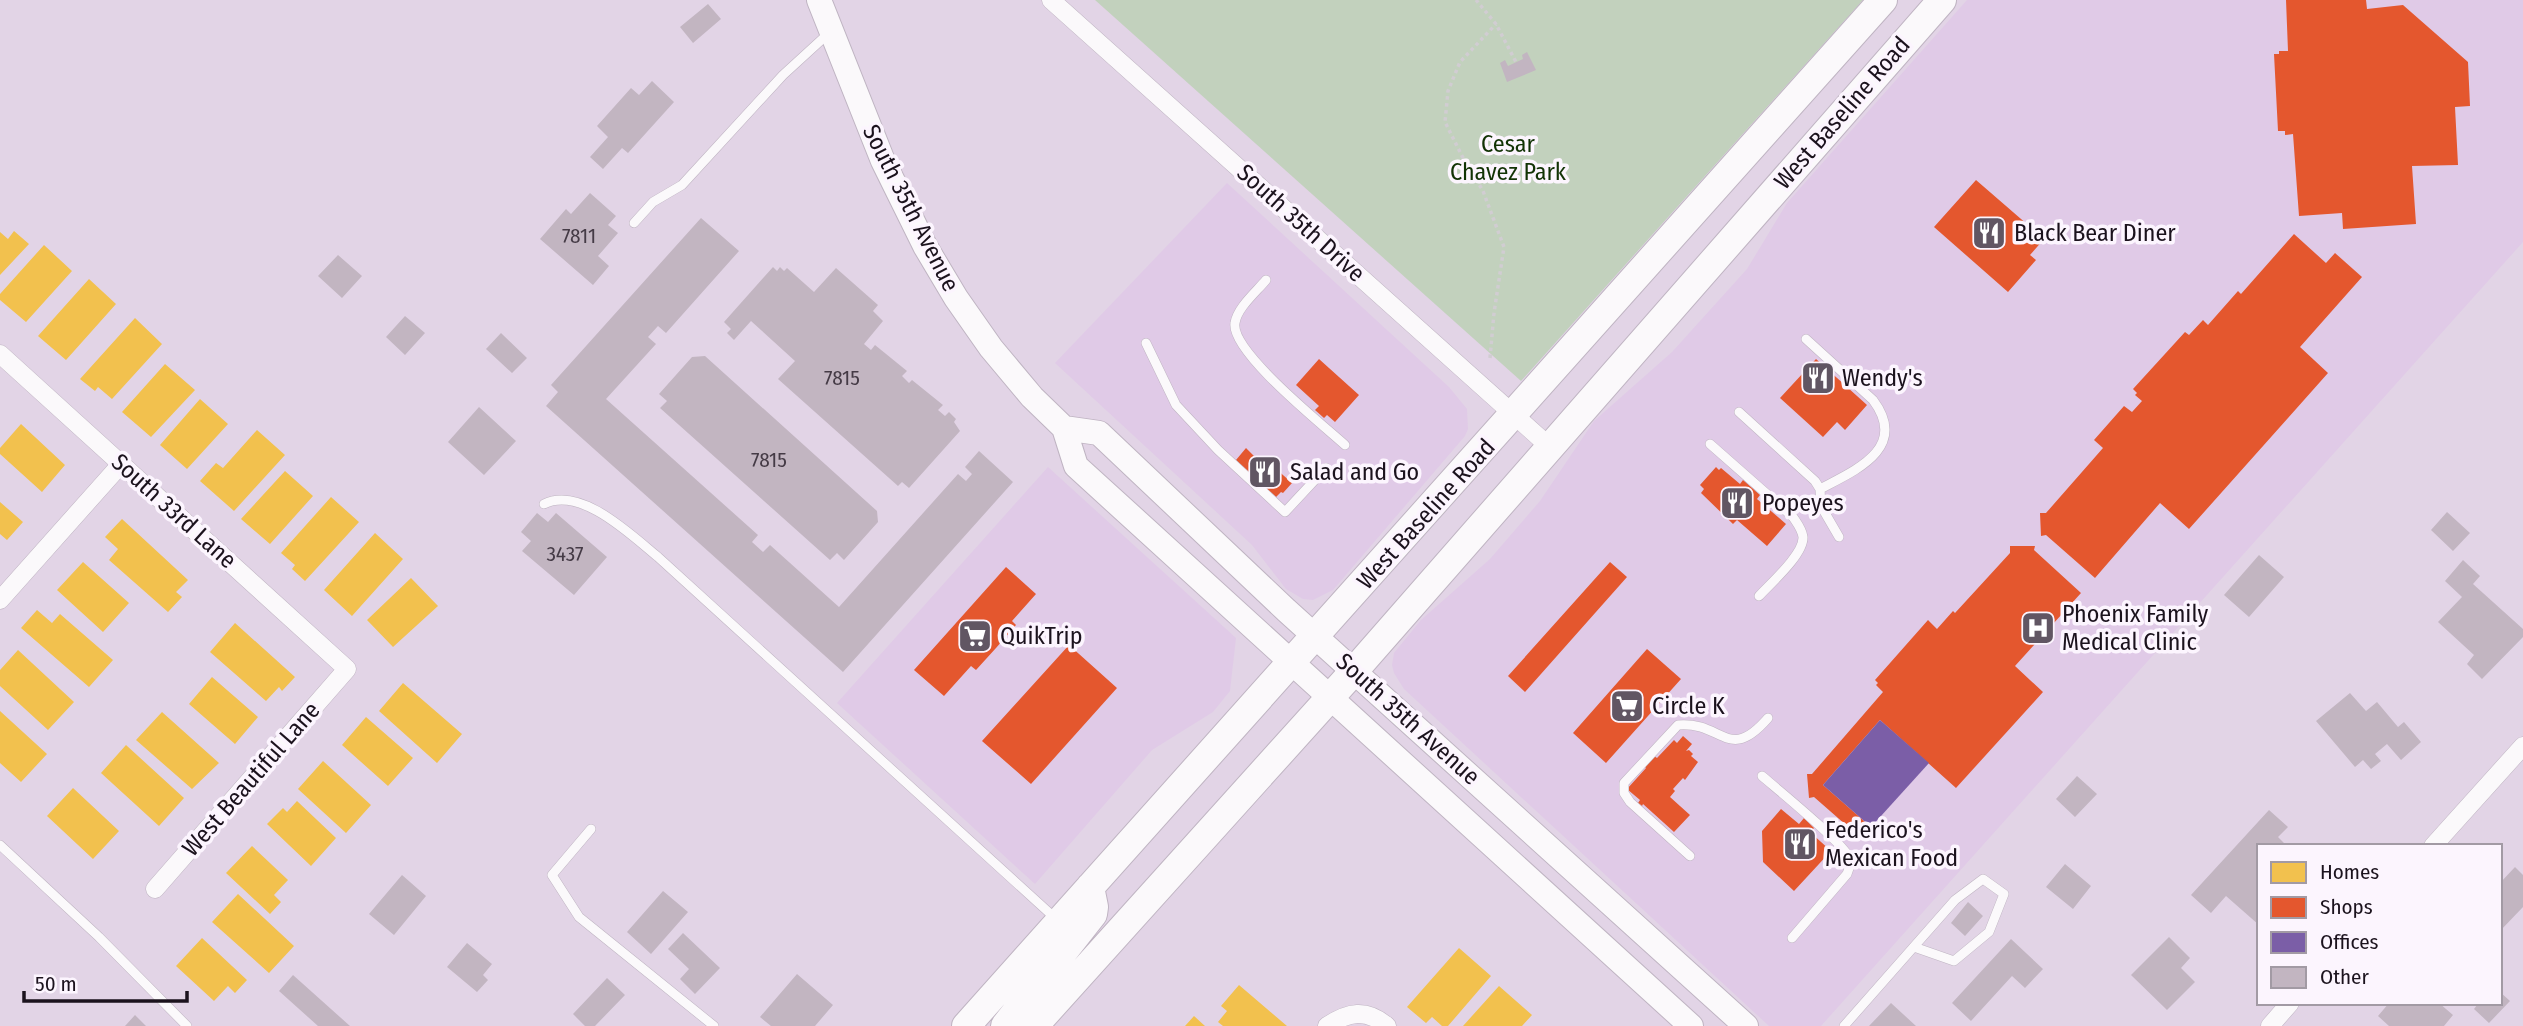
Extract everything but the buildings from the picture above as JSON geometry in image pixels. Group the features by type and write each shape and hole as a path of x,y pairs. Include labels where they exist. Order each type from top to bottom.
{"main road":[{"name":"South 35th Avenue","path":"819,0 883,161 925,246 956,298 991,348 1032,397 1064,428 1076,466 1691,1026"},
{"name":"West Baseline Road","path":"966,1026 1883,0"},
{"name":"West Baseline Road","path":"1034,1026 1354,671 1942,0"},
{"path":"1713,192 1747,221"},
{"name":"South 35th Avenue","path":"1064,428 1099,433 1315,636 1746,1026"},
{"path":"1005,1026 1093,914 1090,887"}],"street":[{"name":"South 35th Drive","path":"1051,0 1551,448"},
{"name":"South 33rd Lane","path":"0,354 346,669"},
{"path":"0,600 122,463"},
{"name":"West Beautiful Lane","path":"155,889 346,669"},
{"path":"2434,844 2523,746"},
{"path":"2270,1026 2288,1005"},
{"path":"1327,1026 1345,1014 1364,1014 1387,1026"}],"lane":[{"path":"634,223 653,202 682,185 783,75 831,30"},
{"path":"1266,280 1238,314 1234,325 1236,335 1264,372 1345,445"},
{"path":"1806,339 1873,400 1884,422 1886,435 1882,448 1867,461 1820,489"},
{"path":"1146,344 1176,405 1218,450 1285,512 1326,468"},
{"path":"1739,412 1809,474 1820,489 1821,506 1839,537"},
{"path":"1710,444 1793,517 1801,528 1803,540 1799,551 1759,596"},
{"path":"544,504 556,498 587,506 618,524 658,557 1059,922"},
{"path":"1690,856 1630,802 1624,793 1624,783 1678,725 1692,724 1731,740 1742,740 1755,733 1768,718"},
{"path":"1762,776 1835,841 1849,855 1851,863 1847,874 1792,938"},
{"path":"591,829 552,875 579,917 714,1026"},
{"path":"0,845 100,937 187,1026"},
{"path":"1844,1026 1955,900 1983,879 2004,894 1990,932 1954,961 1914,947"}],"path":[{"path":"1476,0 1496,24 1516,62"},
{"path":"1490,358 1493,313 1504,247 1483,191 1445,122 1448,91 1460,62 1496,24"}],"shaded area":[{"path":"1967,0 2523,0 2523,242 1821,1026 1769,1026 1404,689 1394,673 1394,653 1421,620 1490,559 1540,501 1594,421 1672,352 1747,269 1787,203"},
{"path":"1227,183 1449,387 1467,409 1468,429 1465,436 1333,590 1313,600 1303,599 1286,589 1252,545 1055,363"},
{"path":"1048,467 1236,638 1230,691 1213,712 1152,750 1035,884 837,703"}],"green space":[{"name":"Cesar Chavez Park","path":"1095,0 1863,0 1521,381"}],"place":[{"name":"Black Bear Diner","path":"1989,233"},
{"name":"Wendy's","path":"1818,378"},
{"name":"Salad and Go","path":"1265,472"},
{"name":"Popeyes","path":"1737,503"},
{"name":"Phoenix Family Medical Clinic","path":"2038,628"},
{"name":"QuikTrip","path":"975,636"},
{"name":"Circle K","path":"1627,706"},
{"name":"Federico's Mexican Food","path":"1800,844"}]}
